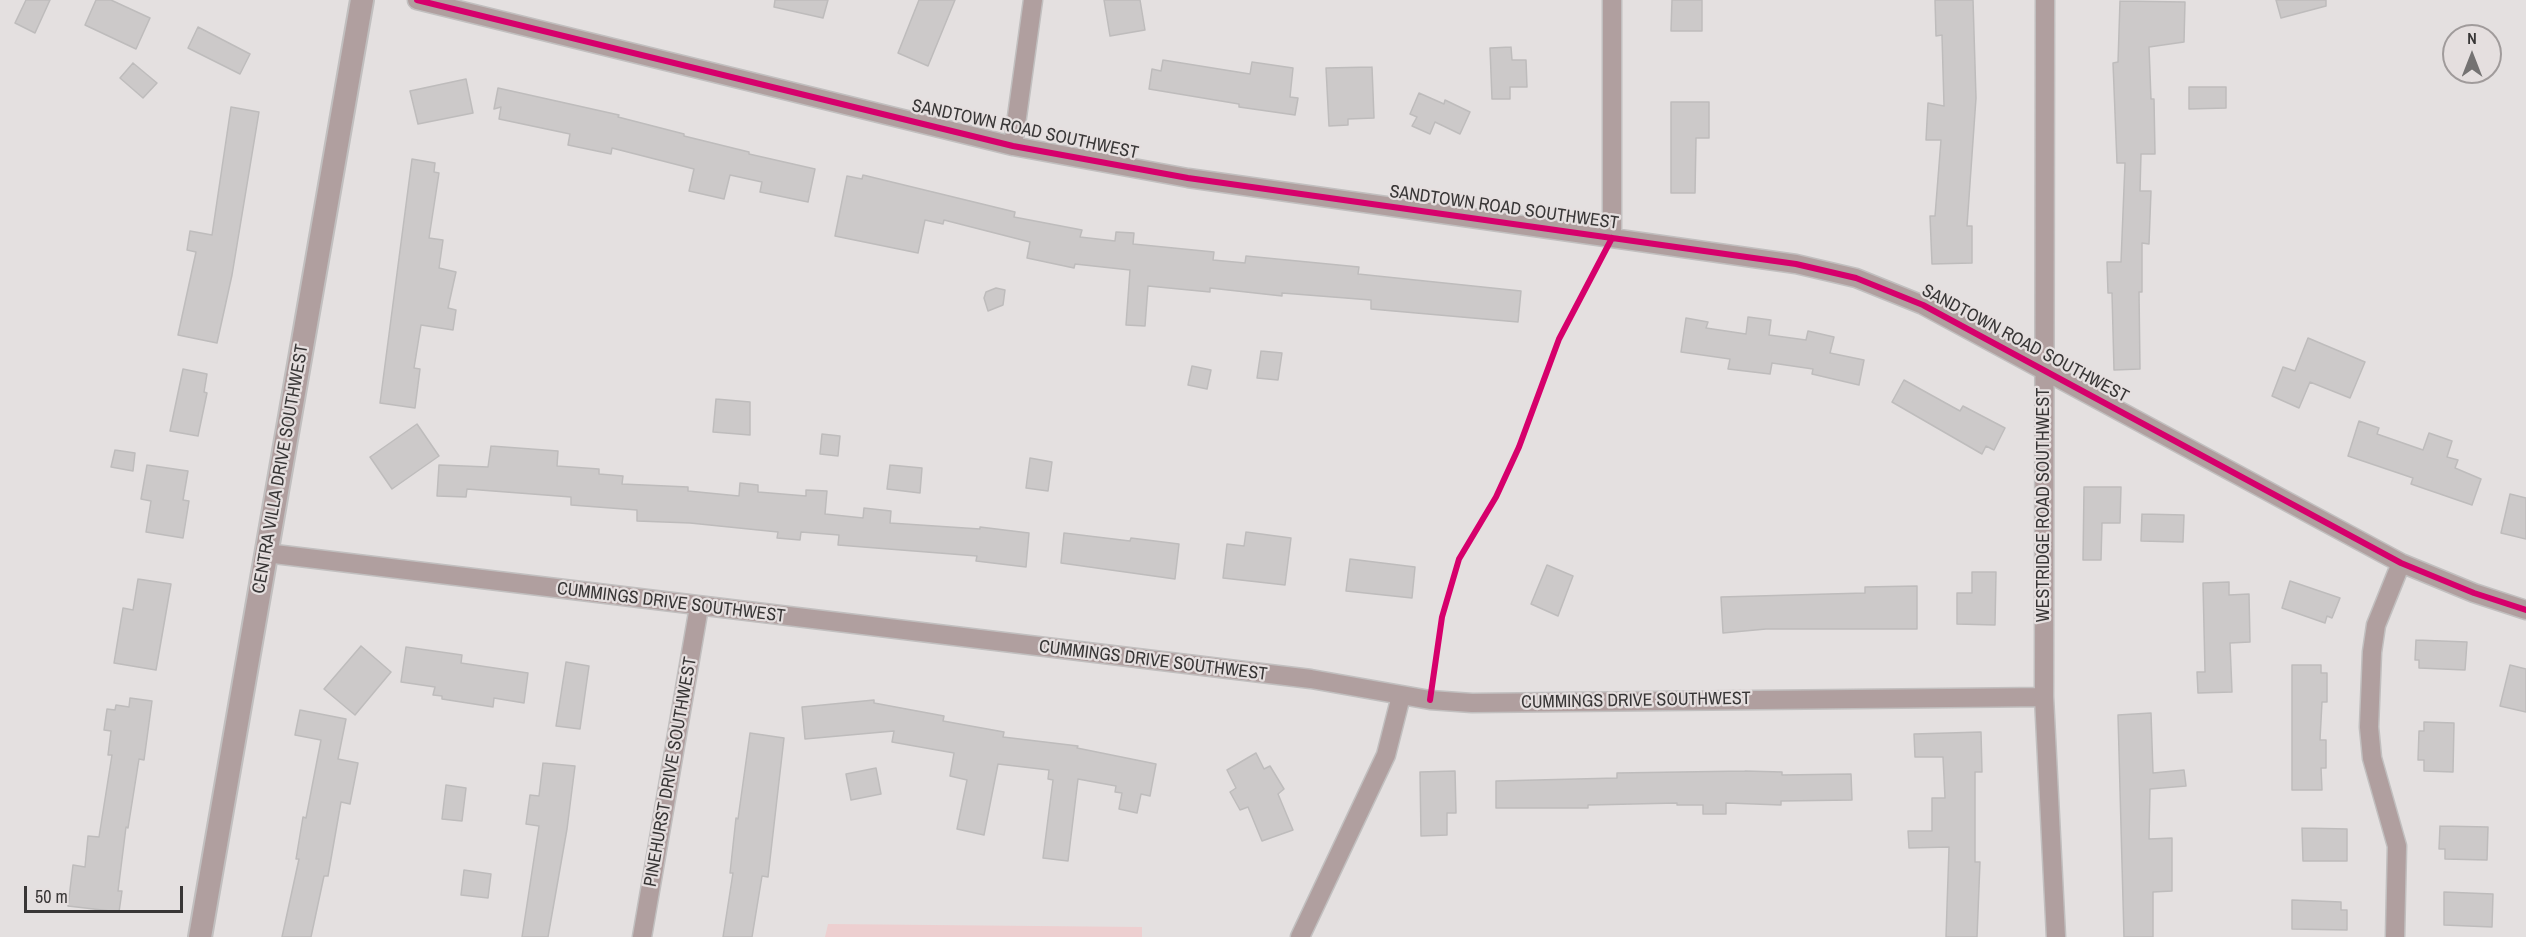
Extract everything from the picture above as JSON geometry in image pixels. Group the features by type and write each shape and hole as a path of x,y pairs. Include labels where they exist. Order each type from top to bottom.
{"street":[{"name":"CENTRA VILLA DRIVE SOUTHWEST","path":"200,937 362,0"},
{"name":"SANDTOWN ROAD SOUTHWEST","path":"417,0 1013,146 1199,180 1796,264 1856,278 1923,305 2401,563 2474,593 2526,610"},
{"path":"1013,146 1033,0"},
{"path":"1612,0 1612,238"},
{"name":"WESTRIDGE ROAD SOUTHWEST","path":"2046,0 2043,697 2056,937"},
{"name":"CUMMINGS DRIVE SOUTHWEST","path":"266,553 1311,679 1401,696 1472,703 2043,697"},
{"path":"2396,937 2397,846 2372,758 2369,727 2372,652 2376,625 2401,563"},
{"name":"PINEHURST DRIVE SOUTHWEST","path":"642,937 699,607"},
{"path":"1300,937 1386,754 1401,696"}],"shaded area":[{"path":"828,924 1142,927 1142,937 825,937"}],"building":[{"path":"26,0 50,0 35,33 15,23"},
{"path":"96,0 111,0 150,18 136,49 85,25"},
{"path":"775,0 828,0 823,18 774,7"},
{"path":"919,0 955,0 928,66 898,53"},
{"path":"1104,0 1140,0 1145,30 1110,36"},
{"path":"1672,0 1702,0 1702,31 1671,31"},
{"path":"1935,0 1973,0 1976,98 1967,226 1972,226 1972,263 1932,264 1930,216 1935,216 1941,140 1926,140 1928,103 1944,106 1942,35 1936,36"},
{"path":"2276,0 2326,0 2326,6 2281,18"},
{"path":"2120,1 2185,2 2184,42 2149,47 2151,99 2154,99 2155,154 2141,154 2140,191 2151,191 2149,244 2142,243 2142,292 2139,292 2140,369 2114,370 2112,293 2108,293 2107,262 2121,262 2125,163 2117,163 2113,63 2118,62"},
{"path":"198,27 250,54 240,74 188,48"},
{"path":"1511,47 1512,60 1526,60 1527,87 1510,87 1510,99 1492,99 1490,48"},
{"path":"1163,60 1250,74 1252,62 1293,68 1290,97 1298,98 1295,115 1239,107 1239,104 1149,89 1152,69 1161,71"},
{"path":"133,63 157,83 143,98 120,78"},
{"path":"1372,67 1374,118 1348,119 1348,125 1329,126 1326,68"},
{"path":"466,79 473,113 418,124 410,91"},
{"path":"2189,87 2226,87 2226,108 2189,109"},
{"path":"498,88 619,115 618,117 749,152 749,154 815,169 808,202 760,192 762,182 730,175 724,199 689,191 694,169 612,148 611,154 568,145 570,134 499,119 501,107 494,109"},
{"path":"1419,93 1444,104 1445,100 1470,112 1460,134 1435,122 1430,134 1412,126 1417,117 1410,114"},
{"path":"1671,102 1709,102 1709,138 1696,138 1695,193 1671,193"},
{"path":"231,107 259,112 232,275 217,343 178,335 196,252 187,250 190,231 212,235"},
{"path":"412,159 435,163 434,172 439,173 429,238 443,240 439,268 456,272 448,308 456,310 453,330 421,325 414,368 420,369 415,408 380,403"},
{"path":"863,175 1015,212 1014,217 1082,230 1080,237 1115,241 1116,232 1134,233 1133,244 1214,252 1213,260 1245,263 1246,256 1359,267 1358,274 1521,291 1518,322 1371,309 1371,300 1282,293 1282,296 1210,288 1210,292 1148,286 1145,326 1126,325 1130,270 1075,264 1074,268 1027,258 1030,242 944,220 943,224 925,220 918,253 835,236 847,176 862,179"},
{"path":"996,288 1005,290 1003,305 988,311 984,298 986,292"},
{"path":"1748,317 1771,320 1769,335 1806,340 1808,331 1834,337 1830,353 1864,360 1859,385 1812,374 1813,369 1772,363 1770,374 1728,369 1730,359 1681,352 1686,318 1708,322 1706,328 1746,334"},
{"path":"2308,338 2365,362 2350,398 2310,382 2299,408 2272,396 2283,367 2295,371"},
{"path":"1261,351 1282,353 1278,380 1257,378"},
{"path":"1192,366 1211,370 1207,389 1188,385"},
{"path":"183,369 207,374 204,392 207,393 198,436 170,431"},
{"path":"1904,380 1960,411 1963,406 2005,428 1994,450 1986,446 1982,454 1892,402"},
{"path":"716,399 750,402 750,435 713,432"},
{"path":"2359,421 2379,428 2377,434 2423,450 2429,433 2452,441 2447,457 2458,460 2455,468 2481,479 2472,505 2411,484 2413,478 2348,456"},
{"path":"417,424 439,456 392,489 370,457"},
{"path":"822,434 840,436 838,456 820,454"},
{"path":"491,446 558,451 557,466 599,469 599,474 623,476 622,484 688,487 688,491 739,496 740,483 758,485 758,492 806,496 806,490 827,491 825,514 863,518 864,508 891,511 890,523 980,529 980,527 1029,533 1026,567 976,561 977,556 838,545 839,535 801,532 800,540 777,538 778,532 690,523 637,521 637,510 571,505 571,497 467,489 466,497 437,496 439,465 488,467"},
{"path":"115,450 135,453 133,471 111,467"},
{"path":"1030,458 1052,462 1048,491 1026,488"},
{"path":"147,465 188,471 183,500 189,501 183,538 146,532 151,501 141,499"},
{"path":"890,465 922,468 920,493 887,489"},
{"path":"2084,487 2121,487 2120,523 2102,523 2101,560 2083,560"},
{"path":"2510,494 2526,498 2526,539 2501,533"},
{"path":"2142,514 2184,515 2183,542 2141,541"},
{"path":"1246,532 1291,538 1285,585 1223,578 1227,544 1244,546"},
{"path":"1064,533 1179,544 1175,579 1061,563"},
{"path":"1350,559 1415,567 1412,598 1346,591"},
{"path":"1547,565 1573,576 1558,616 1531,604"},
{"path":"1972,572 1996,572 1995,625 1957,624 1957,593 1972,593"},
{"path":"138,579 171,584 156,670 114,663 123,608 133,610"},
{"path":"2290,581 2340,598 2332,618 2327,616 2325,623 2282,608"},
{"path":"2229,582 2229,595 2249,594 2250,642 2230,643 2232,692 2198,693 2197,672 2205,672 2203,583"},
{"path":"1917,586 1917,629 1766,629 1723,633 1721,597 1865,593 1865,587"},
{"path":"2416,640 2467,642 2465,670 2419,668 2419,660 2415,660"},
{"path":"361,646 391,672 355,715 324,689"},
{"path":"406,647 462,655 461,663 528,673 524,703 494,698 493,707 442,699 442,696 433,695 435,687 401,682"},
{"path":"566,662 589,666 580,729 556,726"},
{"path":"2292,665 2321,665 2321,673 2327,673 2327,702 2322,702 2320,740 2326,740 2326,768 2321,768 2322,790 2292,790"},
{"path":"2510,665 2526,669 2526,712 2500,706"},
{"path":"130,698 152,701 144,760 139,759 128,828 126,827 118,891 122,891 119,912 68,906 73,865 85,867 88,836 99,837 112,755 108,755 111,731 104,730 107,709 115,710 116,705 129,707"},
{"path":"874,700 874,703 944,716 943,721 1004,732 1003,737 1078,746 1077,748 1156,764 1150,796 1141,794 1137,813 1119,809 1122,793 1115,792 1116,786 1078,779 1068,861 1043,858 1053,780 1048,779 1049,770 998,764 984,835 957,829 967,780 950,776 954,753 892,742 894,731 805,739 802,707"},
{"path":"300,710 346,719 338,759 358,763 350,804 341,802 328,876 324,876 311,937 282,937 299,859 296,859 303,817 306,818 321,740 295,735"},
{"path":"2151,713 2153,773 2184,770 2186,786 2150,789 2149,839 2172,838 2172,891 2153,892 2153,937 2124,937 2118,715"},
{"path":"2424,722 2454,723 2453,772 2424,771 2424,760 2418,760 2419,731 2424,731"},
{"path":"1981,732 1982,772 1975,772 1975,862 1980,862 1977,937 1946,937 1949,847 1909,848 1908,831 1932,831 1932,798 1945,798 1943,757 1915,757 1914,734"},
{"path":"750,733 784,738 768,877 762,876 752,937 723,937 733,873 730,873 736,818 738,819"},
{"path":"1256,753 1264,769 1270,766 1284,789 1278,794 1293,830 1262,841 1248,807 1240,810 1230,792 1236,788 1227,770"},
{"path":"543,763 575,766 567,829 548,937 522,937 539,826 526,824 530,795 539,796"},
{"path":"876,768 881,794 851,800 846,774"},
{"path":"1455,771 1456,813 1447,813 1447,835 1421,836 1420,772"},
{"path":"1782,772 1782,775 1851,774 1852,800 1781,801 1781,805 1726,803 1726,814 1703,814 1703,805 1677,805 1677,803 1588,805 1588,808 1496,808 1496,781 1617,778 1617,773"},
{"path":"446,785 466,788 462,821 442,819"},
{"path":"2440,826 2488,827 2487,860 2445,859 2445,849 2439,849"},
{"path":"2302,828 2347,829 2347,861 2303,861"},
{"path":"464,870 491,874 488,898 461,895"},
{"path":"2444,892 2493,894 2492,927 2444,925"},
{"path":"2292,900 2341,902 2341,910 2347,910 2347,930 2292,929"}],"cycle path":[{"path":"417,0 1013,146 1188,178 1796,264 1856,278 1923,305 2401,563 2474,593 2526,610"},
{"path":"1430,700 1442,617 1459,559 1496,497 1519,447 1559,339 1612,238"}]}
